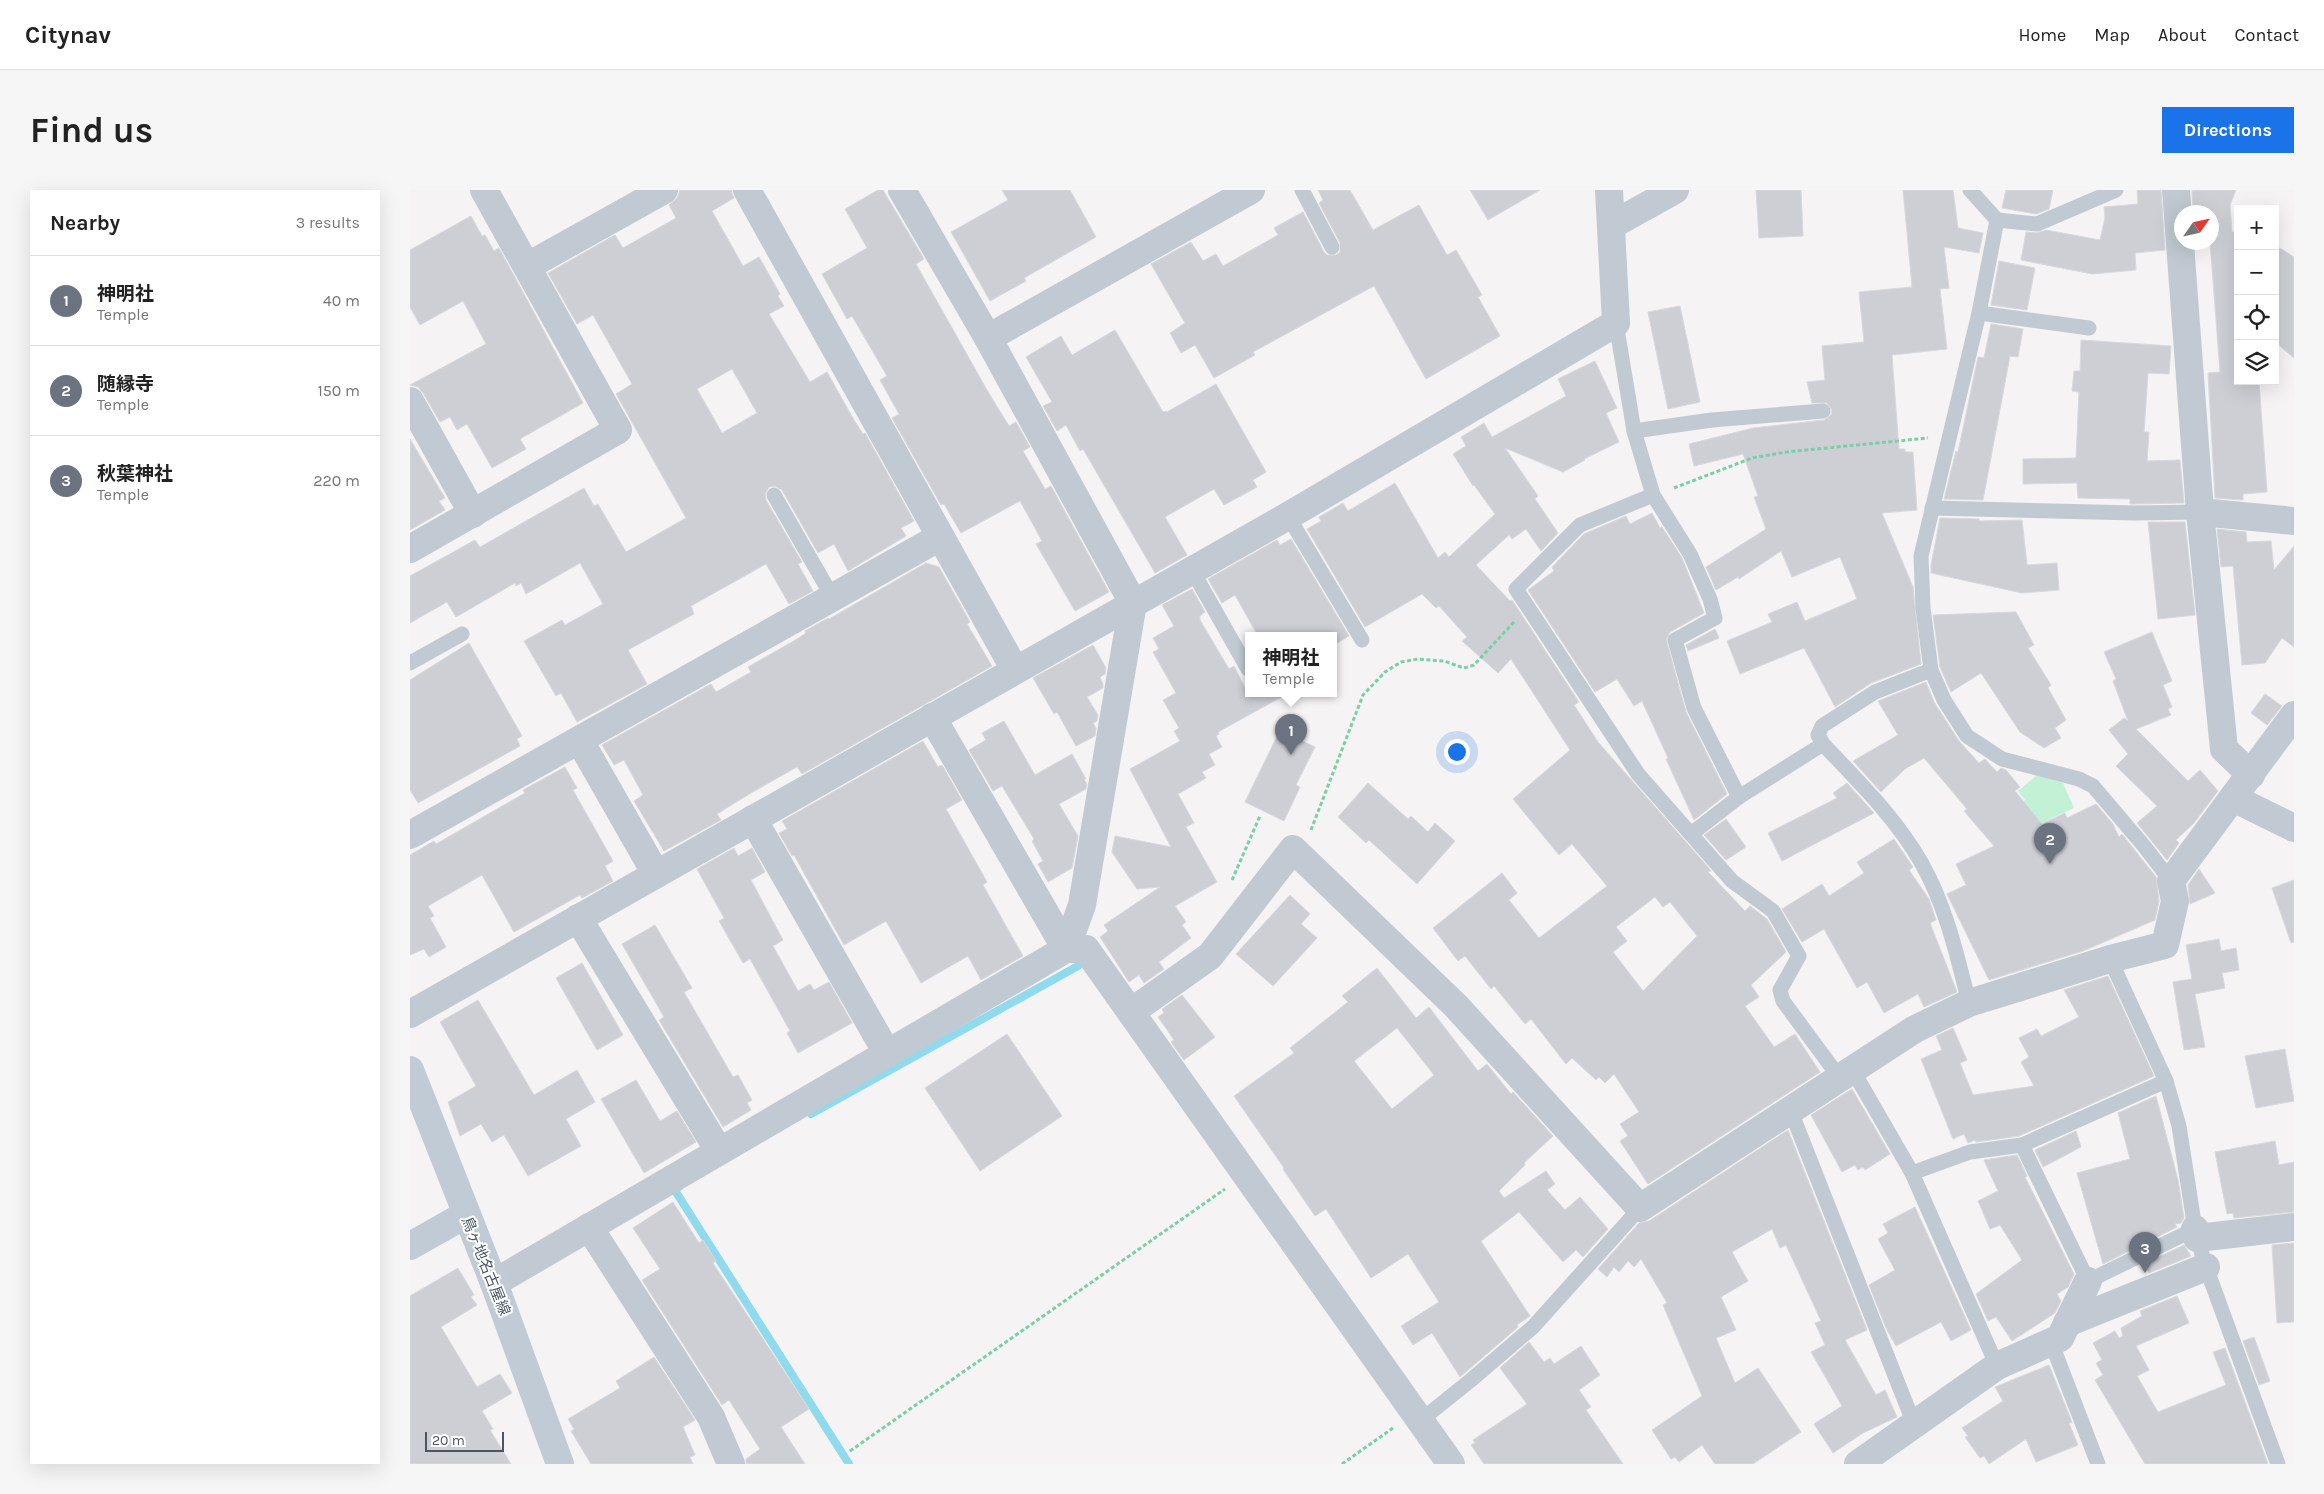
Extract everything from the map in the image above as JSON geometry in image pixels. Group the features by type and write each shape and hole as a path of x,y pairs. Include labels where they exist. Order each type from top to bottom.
{"main road":[{"name":"鳥ヶ地名古屋線","path":"410,1070 465,1215 494,1283 560,1464"},
{"path":"410,1246 465,1215"}],"street":[{"path":"410,549 618,430 484,190"},
{"path":"528,266 664,190"},
{"path":"747,190 1015,670"},
{"path":"902,190 988,338 1133,603 1082,905 1066,950"},
{"path":"988,338 1251,190"},
{"path":"410,1014 1288,516 1616,323 1609,190"},
{"path":"1612,225 1675,190"},
{"path":"2176,190 2200,512 2224,749 2251,775"},
{"path":"410,401 473,514"},
{"path":"2200,512 2294,521"},
{"path":"410,835 940,537"},
{"path":"1131,1012 1210,956 1293,849 1456,1006 1640,1208 1915,1029 1970,1003 2110,959 2165,945 2175,901 2171,881 2294,715"},
{"path":"932,717 1066,950"},
{"path":"580,741 656,874"},
{"path":"2233,798 2294,828"},
{"path":"753,819 887,1053"},
{"path":"578,918 719,1151"},
{"path":"494,1283 1066,950 1086,949 1451,1464"},
{"path":"2196,1233 2294,1227"},
{"path":"589,1228 711,1417 731,1464"},
{"path":"1858,1464 1997,1366 2059,1332 2206,1267"},
{"path":"2059,1332 2088,1281"}],"lane":[{"path":"1302,190 1332,247"},
{"path":"1970,190 1997,220 2037,224 2116,190"},
{"path":"1997,220 1979,313 1921,556 1923,608 1931,670 1944,700 1967,736 2002,759 2079,779 2093,786 2171,881"},
{"path":"1979,313 2089,328"},
{"path":"1616,323 1634,432 1653,495 1690,554 1710,599 1715,618 1675,640 1694,708 1739,796"},
{"path":"1634,432 1712,420 1823,411"},
{"path":"774,495 833,598"},
{"path":"1653,495 1580,525 1516,590 1638,774 1732,881 1773,911 1799,956 1780,990 1783,1001 1846,1073 1912,1173 1997,1366"},
{"path":"1932,508 2135,513 2200,512"},
{"path":"1288,516 1362,640"},
{"path":"1192,570 1245,664"},
{"path":"410,663 462,634"},
{"path":"1931,670 1875,692 1822,726 1818,735 1823,744 1887,813 1920,861 1937,895 1953,939 1970,1003"},
{"path":"1692,834 1739,796 1823,744"},
{"path":"2110,959 2166,1082 2179,1126 2196,1233 2206,1267 2278,1464"},
{"path":"1912,1173 1970,1152 2022,1145 2166,1082"},
{"path":"1790,1109 1914,1424"},
{"path":"2022,1145 2088,1281 2196,1233"},
{"path":"1417,1417 1471,1380 1533,1326 1640,1208"},
{"path":"2059,1332 2098,1464"}],"path":[{"path":"1653,495 1752,458 1786,452 1949,436"},
{"path":"1301,856 1363,695 1385,672 1401,662 1418,659 1444,661 1464,668 1474,665 1528,607"},
{"path":"850,1451 1246,1174"},
{"path":"1342,1464 1417,1417"}],"green space":[{"path":"2037,775 2063,783 2074,808 2011,837 2007,831 2025,800 2018,791"}],"building":[{"path":"680,190 731,190 734,198 712,211 743,266 759,257 780,294 778,296 784,306 769,314 810,382 827,372 854,420 863,434 865,433 914,521 901,528 906,536 848,571 834,544 818,553 782,490 775,486 769,487 765,494 766,500 802,562 798,564 813,591 789,604 766,564 691,606 694,614 628,650 647,684 577,722 561,693 556,696 524,641 562,620 565,625 603,604 580,563 526,594 521,583 516,586 515,583 456,617 447,602 410,623 410,576 475,540 480,547 584,488 594,506 598,504 626,552 686,518 616,394 632,384 593,315 577,324 548,273 615,235 623,248 676,218 669,205 677,198","holes":["732,369 757,413 722,433 697,389"]},
{"path":"878,190 883,190 924,259 916,264 1009,426 1016,422 1030,447 1023,451 1045,489 1051,486 1109,592 1075,611 1036,544 1042,541 1020,501 961,533 944,504 941,505 892,418 899,414 880,380 887,376 852,316 847,319 822,274 867,248 845,209"},
{"path":"1002,190 1070,190 1096,237 1024,278 1026,281 990,301 951,232 1008,200"},
{"path":"1318,190 1350,190 1373,230 1419,205 1447,255 1456,250 1482,295 1478,297 1500,336 1426,379 1374,286 1253,352 1255,355 1214,378 1195,345 1181,353 1170,333 1185,323 1151,264 1191,242 1203,261 1216,254 1223,266 1278,235 1274,228 1303,212 1324,252 1327,255 1336,255 1340,252 1340,243 1319,203 1323,200"},
{"path":"1470,190 1540,190 1488,220"},
{"path":"1756,190 1801,190 1803,236 1759,238"},
{"path":"1903,190 1953,190 1958,228 1983,233 1979,253 1944,247 1949,288 1940,289 1947,349 1892,355 1899,449 1905,449 1905,452 1913,452 1917,510 1882,513 1913,587 1921,664 1871,683 1835,707 1804,648 1740,674 1727,641 1772,622 1768,614 1797,602 1805,621 1857,599 1840,557 1792,577 1781,551 1739,579 1738,577 1716,590 1706,567 1766,529 1754,497 1758,496 1743,454 1694,466 1689,444 1753,428 1824,420 1831,415 1832,410 1827,403 1812,403 1807,382 1825,380 1822,346 1864,342 1859,292 1912,287"},
{"path":"2006,190 2053,190 2049,209 2036,214 2002,208"},
{"path":"2137,190 2161,190 2165,250 2135,253 2136,270 2092,274 2021,260 2026,232 2037,233 2046,230 2100,240 2105,218 2104,207 2138,204"},
{"path":"2192,190 2236,190 2230,205 2232,232 2234,232 2234,385 2259,385 2267,492 2243,494 2243,500 2215,498 2208,373 2220,372 2211,250 2219,250 2219,205 2193,205"},
{"path":"471,216 482,236 485,235 494,251 499,248 583,403 520,439 526,449 492,468 467,424 457,430 450,417 440,422 423,393 418,387 410,385 486,344 463,301 420,325 410,307 410,250"},
{"path":"2279,248 2294,257 2294,358 2279,345"},
{"path":"1999,261 2035,268 2027,310 1991,305"},
{"path":"1680,306 1700,402 1668,409 1648,312"},
{"path":"1991,324 2023,329 2018,357 2010,356 1983,500 1944,499 1956,451 1958,452 1978,357 1984,358"},
{"path":"1115,330 1163,412 1167,412 1216,384 1266,472 1253,480 1257,487 1224,505 1214,489 1165,517 1187,555 1155,573 1083,449 1080,451 1066,425 1057,431 1043,406 1052,402 1026,357 1061,336 1072,355"},
{"path":"2081,340 2171,346 2169,374 2148,373 2144,432 2149,432 2147,461 2180,460 2184,503 2130,504 2130,499 2078,498 2077,483 2023,484 2023,459 2076,458 2079,392 2072,391 2074,371 2080,371"},
{"path":"1595,361 1617,408 1606,413 1619,442 1584,459 1563,472 1505,448 1538,496 1535,499 1558,533 1541,551 1526,529 1512,539 1509,535 1476,565 1510,601 1512,600 1579,702 1574,705 1598,742 1708,867 1711,871 1708,872 1745,911 1750,906 1767,919 1786,952 1751,985 1759,997 1745,1006 1774,1047 1795,1034 1820,1072 1648,1184 1620,1141 1628,1136 1620,1124 1639,1112 1614,1074 1605,1083 1599,1077 1596,1080 1572,1058 1566,1064 1531,1019 1525,1024 1494,986 1491,989 1465,956 1458,961 1433,928 1502,873 1517,893 1509,900 1539,938 1607,886 1572,844 1559,855 1513,799 1570,750 1511,659 1498,673 1462,641 1467,637 1439,606 1436,608 1422,594 1365,627 1307,529 1321,521 1319,517 1343,503 1348,511 1395,483 1438,558 1445,552 1449,557 1495,514 1473,486 1453,454 1466,446 1461,437 1484,423 1492,437 1566,396 1558,379","holes":["1655,897 1663,907 1670,902 1697,936 1643,991 1613,952 1627,941 1616,927"]},
{"path":"410,439 445,498 439,501 445,510 410,530"},
{"path":"1652,513 1660,528 1662,527 1682,558 1704,613 1670,632 1666,639 1686,712 1727,794 1694,820 1642,701 1634,706 1617,679 1595,692 1528,590 1554,571 1552,567 1584,534 1626,516 1630,524"},
{"path":"1940,518 1979,519 1979,521 2022,520 2027,565 2057,563 2059,590 2022,593 1931,573"},
{"path":"2148,522 2185,522 2195,615 2158,619"},
{"path":"2217,529 2246,532 2247,542 2271,541 2274,570 2294,546 2294,647 2282,638 2265,663 2242,665 2233,566 2221,567"},
{"path":"1291,539 1349,636 1337,643 1337,632 1256,632 1235,595 1222,603 1208,579 1277,540 1280,545"},
{"path":"926,563 939,567 970,622 967,624 992,666 802,774 797,767 717,814 721,820 664,851 634,801 643,795 624,760 614,765 602,745 711,684 716,692 751,672 748,667 797,639 806,633 805,631"},
{"path":"1192,589 1205,612 1200,616 1200,620 1229,669 1234,666 1245,688 1245,697 1282,697 1218,732 1219,734 1216,736 1222,747 1209,754 1215,765 1202,772 1206,778 1178,794 1194,823 1186,827 1217,882 1175,906 1186,922 1182,925 1191,938 1159,962 1164,969 1144,983 1139,975 1129,982 1100,937 1108,931 1104,925 1160,887 1137,889 1112,852 1115,836 1171,847 1130,769 1180,741 1174,731 1179,728 1163,700 1176,693 1153,652 1159,649 1153,638 1174,626 1162,605"},
{"path":"2016,612 2034,645 2028,648 2051,685 2048,688 2066,720 2055,728 2061,738 2044,748 2020,732 1981,673 1951,692 1940,667 1933,615"},
{"path":"1715,629 1719,638 1688,651 1686,645"},
{"path":"2152,632 2172,681 2163,685 2172,707 2168,709 2171,715 2136,729 2188,781 2200,770 2218,791 2194,823 2176,840 2179,843 2167,860 2137,823 2157,806 2116,766 2128,754 2109,730 2124,718 2128,721 2113,681 2116,679 2104,652"},
{"path":"469,643 522,736 517,739 520,746 418,803 410,790 410,680"},
{"path":"1093,645 1106,668 1105,674 1100,677 1103,688 1087,697 1098,715 1097,721 1093,723 1096,728 1095,736 1076,746 1057,712 1054,714 1033,678"},
{"path":"1926,682 1934,702 1959,741 1979,763 1985,759 1997,772 2001,768 2006,770 2020,787 2015,791 2042,824 2065,813 2067,818 2096,804 2113,824 2119,837 2122,834 2156,877 2159,901 2155,920 2083,951 1989,980 1947,894 1966,885 1956,864 1994,846 1964,811 1967,809 1924,758 1905,769 1881,792 1853,761 1898,735 1878,701"},
{"path":"2265,694 2282,706 2267,725 2251,713"},
{"path":"1004,721 1035,775 1072,754 1086,779 1084,779 1087,784 1086,789 1059,804 1078,836 1072,868 1048,882 1038,864 1043,861 1032,841 1034,839 1002,786 993,791 969,750 986,740 982,733"},
{"path":"1280,730 1315,747 1296,785 1300,787 1284,821 1245,802"},
{"path":"923,741 938,767 942,765 962,800 946,809 987,882 983,885 1023,956 981,980 968,956 921,983 886,921 844,945 794,855 792,856 779,833 787,829 782,821"},
{"path":"565,767 577,788 573,790 613,861 605,866 613,881 582,898 580,895 514,932 482,875 428,906 434,916 430,918 446,947 429,957 424,949 410,955 410,855 434,841 436,844 525,793 523,790"},
{"path":"1368,783 1408,819 1411,816 1428,832 1435,823 1455,841 1417,884 1369,840 1366,843 1338,817"},
{"path":"1847,783 1874,813 1782,861 1768,833 1837,798 1833,793"},
{"path":"1726,819 1746,847 1726,860 1704,835"},
{"path":"1894,839 1913,867 1909,870 1929,899 1936,920 1930,923 1957,992 1924,1007 1918,994 1884,1013 1867,982 1857,988 1824,929 1802,942 1782,909 1822,884 1829,896 1864,873 1857,862"},
{"path":"734,848 738,856 752,848 765,872 751,880 783,940 773,946 798,991 810,984 814,990 829,982 852,1023 798,1053 787,1033 790,1031 750,959 743,963 719,921 724,918 697,869"},
{"path":"2199,869 2215,893 2190,904 2188,885"},
{"path":"2294,880 2294,942 2291,943 2272,888"},
{"path":"1290,895 1310,914 1301,924 1317,938 1273,986 1236,954"},
{"path":"655,925 692,988 684,992 733,1077 738,1075 752,1100 747,1103 751,1110 723,1127 659,1020 664,1017 622,944"},
{"path":"2219,939 2221,951 2236,948 2239,970 2222,973 2225,988 2195,994 2205,1047 2184,1050 2173,982 2192,979 2186,945"},
{"path":"582,963 623,1035 597,1050 556,978"},
{"path":"1377,968 1416,1018 1429,1007 1478,1071 1487,1064 1511,1094 1513,1092 1553,1136 1524,1163 1525,1165 1499,1191 1504,1198 1546,1171 1555,1184 1547,1190 1565,1210 1580,1197 1608,1229 1583,1257 1576,1250 1563,1262 1519,1212 1481,1241 1530,1316 1517,1325 1518,1327 1460,1377 1432,1333 1413,1345 1401,1326 1439,1302 1408,1254 1371,1278 1326,1209 1315,1216 1234,1096 1294,1053 1290,1048 1348,1002 1342,996","holes":["1397,1028 1434,1075 1392,1109 1354,1061"]},
{"path":"2108,976 2154,1076 2019,1136 1976,1142 1975,1140 1968,1143 1964,1134 1953,1139 1921,1059 1942,1050 1936,1036 1953,1028 1967,1060 1960,1063 1973,1095 2034,1086 2021,1062 2029,1057 2019,1038 2037,1029 2041,1036 2079,1017 2064,990"},
{"path":"1182,995 1215,1037 1184,1060 1171,1042 1174,1040 1158,1017 1164,1013 1162,1009"},
{"path":"478,1000 534,1095 577,1070 595,1102 566,1119 581,1146 528,1176 504,1135 492,1142 481,1124 460,1136 448,1102 476,1086 440,1022"},
{"path":"1007,1034 1062,1116 980,1171 925,1088"},
{"path":"2285,1049 2294,1101 2256,1108 2245,1056"},
{"path":"636,1080 660,1121 677,1111 696,1142 644,1173 601,1099"},
{"path":"1852,1089 1890,1154 1865,1170 1863,1167 1858,1170 1855,1165 1842,1172 1811,1115"},
{"path":"2156,1096 2178,1180 2184,1218 2181,1223 2175,1224 2177,1227 2103,1264 2077,1173 2130,1159 2118,1113"},
{"path":"1788,1130 1867,1330 1845,1340 1876,1395 1885,1390 1897,1417 1863,1433 1833,1453 1814,1424 1842,1406 1811,1352 1825,1345 1815,1323 1821,1321 1786,1245 1780,1248 1772,1229 1732,1252 1748,1281 1721,1297 1736,1330 1716,1338 1735,1383 1758,1368 1801,1432 1753,1464 1715,1464 1702,1445 1679,1462 1675,1457 1671,1459 1652,1430 1702,1396 1663,1305 1667,1303 1641,1259 1634,1267 1628,1261 1619,1272 1614,1267 1607,1277 1598,1269 1639,1223 1649,1221"},
{"path":"2076,1131 2081,1147 2043,1167 2035,1150"},
{"path":"2275,1141 2279,1165 2294,1162 2294,1212 2234,1218 2233,1213 2227,1214 2215,1152"},
{"path":"2017,1155 2027,1176 2025,1177 2074,1274 2068,1287 2057,1294 2061,1301 2055,1313 2012,1341 1996,1317 1988,1321 1976,1294 2022,1260 2000,1225 1990,1229 1978,1201 1998,1191 1984,1160"},
{"path":"673,1202 699,1243 703,1240 716,1261 713,1263 809,1409 781,1427 805,1464 746,1464 746,1459 760,1449 729,1400 722,1405 642,1280 660,1269 633,1228"},
{"path":"1915,1207 1971,1330 1951,1341 1941,1322 1896,1346 1886,1328 1869,1285 1895,1270 1878,1239 1888,1233 1883,1224"},
{"path":"2294,1243 2294,1322 2277,1323 2272,1245"},
{"path":"2184,1245 2191,1256 2149,1273 2144,1264"},
{"path":"458,1268 474,1295 471,1297 477,1305 441,1327 477,1387 500,1374 512,1393 482,1411 493,1429 490,1430 511,1464 410,1464 410,1296"},
{"path":"2177,1296 2189,1323 2136,1346 2149,1370 2137,1376 2158,1412 2226,1385 2213,1352 2225,1348 2268,1464 2145,1464 2095,1380 2103,1375 2096,1363 2102,1360 2093,1343 2115,1331 2119,1338 2123,1336 2121,1328 2142,1316 2140,1311"},
{"path":"2254,1337 2270,1381 2259,1385 2243,1341"},
{"path":"1529,1342 1544,1362 1550,1358 1554,1364 1581,1346 1600,1375 1579,1390 1591,1407 1586,1410 1623,1464 1484,1464 1471,1445 1475,1443 1473,1440 1527,1404 1500,1368"},
{"path":"654,1357 695,1420 683,1427 695,1455 690,1457 693,1464 591,1464 571,1431 574,1429 568,1419 620,1388 616,1381"},
{"path":"2049,1365 2072,1422 2069,1423 2078,1445 2036,1462 2026,1439 1989,1464 1984,1456 1980,1458 1965,1437 1968,1436 1962,1428 2003,1401 1995,1387"}],"waterway":[{"path":"811,1114 1078,966"},
{"path":"679,1187 674,1189 849,1464"}],"place":[{"name":"神明社","path":"1291,755"},
{"name":"随縁寺","path":"2050,864"},
{"name":"秋葉神社","path":"2145,1273"}]}
